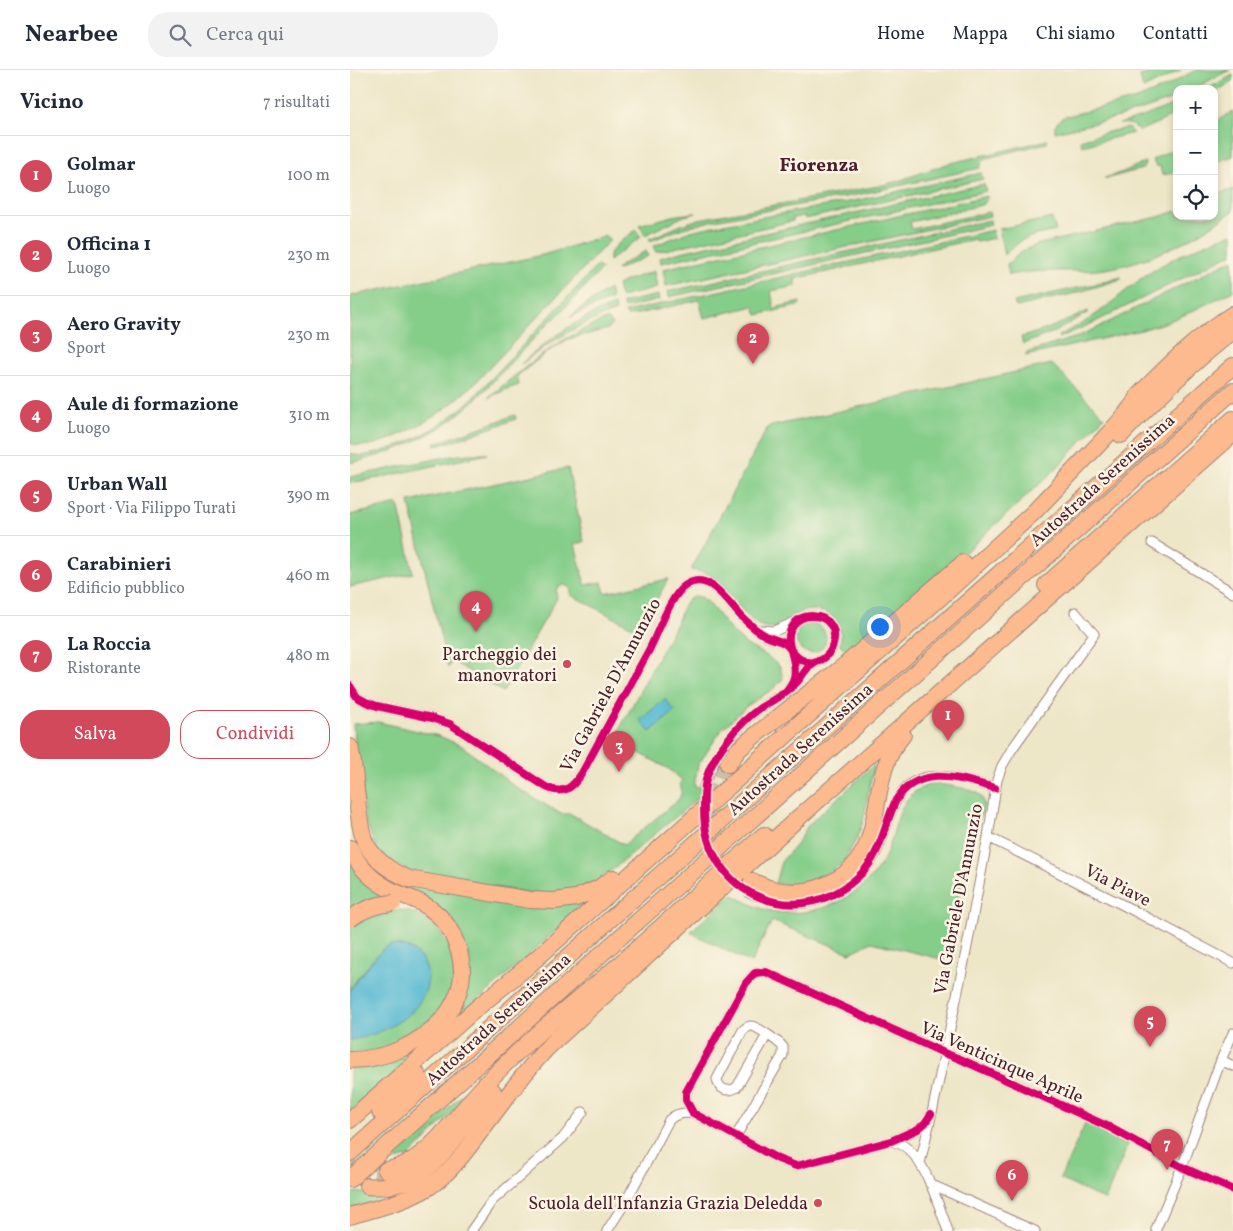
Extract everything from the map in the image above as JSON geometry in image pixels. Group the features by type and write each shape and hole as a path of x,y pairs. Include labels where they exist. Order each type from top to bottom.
{"highway":[{"path":"728,764 738,750 753,737 878,638 1091,447 1162,370 1200,337 1233,314"},
{"path":"952,587 1003,546 1074,483 1180,376 1233,331"},
{"name":"Autostrada Serenissima","path":"350,1153 1233,366"},
{"path":"350,1141 380,1113 440,1049 528,966 952,587 1056,491 1111,432 1145,389"},
{"name":"Autostrada Serenissima","path":"350,1179 853,728 1233,391"},
{"path":"386,1170 392,1170 406,1164 424,1152 479,1091 515,1055 621,971 1233,418"},
{"path":"368,1186 377,1187 396,1184 412,1179 429,1168 441,1157 498,1085 538,1040 797,819 1233,434"},
{"path":"750,887 796,892 813,890 839,878 852,867 865,850 871,836 885,764 894,747 905,732 939,701 984,654"},
{"path":"350,747 360,824 366,845 378,861 393,872 409,879 542,901 576,898 599,888 667,832 732,783"},
{"path":"350,848 357,861 368,874 397,899 432,916 445,928 455,940 462,966 461,983 456,999 443,1019 424,1036 396,1051 375,1057 350,1060"},
{"path":"350,918 367,908 397,899"},
{"path":"350,1120 478,1007 528,966"},
{"path":"350,1216 416,1194 446,1174 537,1058 621,971"}],"street":[{"path":"1152,544 1233,593"},
{"name":"Via Gabriele D'Annunzio","path":"350,686 357,696 366,702 450,724 546,787 559,791 570,787 582,773 672,602 685,585 698,581 713,586 757,630 783,643 792,651"},
{"name":"Via Gabriele D'Annunzio","path":"920,1163 964,962 988,837 995,788 1002,766 1012,749 1094,634 1074,612"},
{"path":"704,787 717,756 737,730 753,714 799,680 806,670 824,658 833,648 834,634 832,627 822,618 815,616 802,618 774,631 757,630"},
{"path":"787,690 795,672 794,657 788,638 796,622"},
{"path":"792,651 800,659 812,662 818,661"},
{"name":"Via Gabriele D'Annunzio","path":"750,887 776,902 799,903 815,901 832,895 845,888 867,868 876,854 892,808 900,793 913,782 921,778 936,776 949,777 995,788"},
{"name":"Via Piave","path":"988,837 1233,963"},
{"name":"Via Venticinque Aprile","path":"693,1113 686,1100 686,1092 746,983 755,973 766,972 1109,1127 1182,1167 1233,1190"},
{"path":"736,1136 783,1055 783,1047 767,1035 755,1027 747,1027 743,1030 718,1076 717,1082 723,1089 729,1091 737,1087 767,1035"},
{"path":"1156,1229 1182,1167 1221,1060 1233,1033"},
{"path":"1221,1060 1233,1066"},
{"path":"471,1231 492,1201 563,1138 583,1112"},
{"path":"607,1231 626,1202 669,1120 679,1113 693,1113 778,1159 796,1166 891,1141 918,1129 932,1114"},
{"path":"891,1141 899,1142 906,1147 920,1163 948,1231"},
{"path":"930,1184 1036,1231"}],"green space":[{"path":"1164,70 1181,70 1143,89 1140,76"},
{"path":"1196,70 1230,70 1201,85 1173,85 1173,98 1147,108 1055,132 1055,125 1063,117 1137,99 1161,89"},
{"path":"1233,75 1233,81 1218,90 1218,85 1214,85"},
{"path":"1173,105 1173,116 1139,131 1130,124 1119,124"},
{"path":"1233,111 1233,156 1218,162 1218,130 1218,120"},
{"path":"1128,128 1133,133 1082,146 1080,140 1112,131"},
{"path":"1048,140 1047,143 986,158 980,168 861,194 719,219 683,228 650,241 649,239 699,219 879,186 947,164"},
{"path":"1173,149 1173,173 1162,175 1160,166 1156,166 1152,160"},
{"path":"1145,162 1142,169 1105,179 1105,178"},
{"path":"981,173 983,179 805,219 804,216 793,218 793,221 656,252 653,246 691,231 713,226 859,200"},
{"path":"984,184 986,191 661,263 659,258 681,252"},
{"path":"1233,189 1233,211 1186,241 1151,257 1133,263 1097,270 1042,271 1009,275 1007,264 1024,250 1039,244 1173,212 1173,220 1218,220 1218,195"},
{"path":"987,196 986,202 981,205 910,222 912,229 989,212 990,216 666,286 663,269"},
{"path":"696,213 684,216 645,235 639,225 677,215"},
{"path":"1052,218 1056,231 1022,240 1004,255 999,229"},
{"path":"990,220 991,225 669,297 667,292"},
{"path":"636,230 641,237 609,261 609,254 620,242"},
{"path":"993,230 994,238 976,242 975,239 795,279 796,286 771,291 774,308 800,302 800,304 757,315 754,306 704,318 699,300 629,316 625,312"},
{"path":"1233,233 1233,253 1059,338 1058,336 1079,325 1110,304 1156,268 1188,251"},
{"path":"605,236 610,240 477,381 456,400 413,429 400,435 364,446 350,443 350,296 543,255"},
{"path":"646,251 648,256 616,269 628,261"},
{"path":"1233,259 1233,291 1184,315 1141,330 1026,356 1026,353 1077,337 1101,326"},
{"path":"597,266 602,269 481,394 455,417 425,436 401,447 350,463 350,453 360,456 367,455 397,446 426,433 452,416 476,395"},
{"path":"654,271 657,288 620,297 617,285"},
{"path":"1121,277 1121,279 1076,293 1016,307 1014,302 1108,281"},
{"path":"609,289 612,299 569,318 584,306"},
{"path":"658,295 659,300 624,308 622,303"},
{"path":"614,305 616,311 566,333 521,364 564,330 588,316"},
{"path":"1088,311 1054,332 1023,344 1021,337 1047,329"},
{"path":"608,319 612,325 608,329 568,339 517,376 519,385 488,398 530,364 560,343 591,326"},
{"path":"1052,364 1104,417 1057,468 907,606 852,653 840,645 841,633 839,626 828,614 814,610 800,612 781,626 765,627 757,624 750,618 711,576 704,572 691,570 768,427"},
{"path":"515,415 516,419 454,441 435,446 434,444"},
{"path":"468,454 487,454 350,483 350,477"},
{"path":"568,468 584,542 575,544 585,585 602,582 605,593 668,579 640,631 571,595 571,590 567,586 559,587 556,591 557,598 503,692 452,661 448,668 409,502"},
{"path":"398,504 413,573 350,587 350,515"},
{"path":"695,596 701,597 708,602 732,632 747,645 767,656 780,667 783,679 774,688 747,706 722,729 698,765 694,786 709,789 611,871 594,883 576,891 555,896 416,873 402,868 378,852 365,820 353,724 378,722 439,736 462,746 517,788 561,814 571,814 624,845 679,799 681,795 680,783 682,780 669,769 619,742 616,736 679,618 684,605"},
{"path":"811,623 822,627 826,638 822,649 811,653 800,649 796,638 800,627"},
{"path":"874,765 863,822 856,840 843,863 813,883 793,885 775,883 781,862 796,845 809,824"},
{"path":"933,784 971,790 981,796 984,804 983,811 973,829 945,960 872,942 850,953 772,921 751,963 690,932 732,894 758,907 784,913 818,909 850,896 875,873 884,859 904,804 920,788"},
{"path":"355,829 385,872 589,901 434,1040 350,1112 350,1068 426,1043 469,957 464,941 453,920 445,913 399,887 376,871 360,851"},
{"path":"350,858 393,897 393,910 410,912 424,918 437,928 446,941 452,956 454,972 452,988 445,1004 423,1027 393,1045 373,1051 350,1053 350,1040 383,1030 413,1011 415,952 399,945 380,952 357,979 350,991"},
{"path":"508,1054 410,1156 387,1163"},
{"path":"1086,1122 1129,1142 1105,1200 1060,1179"},
{"path":"354,1192 370,1194 393,1193 393,1195 350,1209 350,1196"}],"water":[{"path":"665,699 675,711 650,732 640,720"},
{"path":"392,945 406,947 417,954 425,964 428,977 423,996 412,1011 391,1026 375,1034 350,1040 350,991 357,979 380,952"}],"tunnel":[{"path":"728,764 720,777 716,791 714,806 715,822 724,850 742,874"},
{"path":"704,787 704,821 707,836 715,856 726,873 749,893"},
{"path":"350,1168 367,1171 386,1170"}],"cycle path":[{"path":"350,686 357,697 366,702 450,724 546,787 558,791 567,789 582,773 649,650 675,597 686,585 695,581 704,582 712,586 752,627 766,636 784,643 788,647 790,649 792,651 793,653 800,659 812,662 821,660 829,654 833,645 834,635 831,626 824,619 812,616 801,618 797,621 790,632 789,638 789,644 791,651 793,657 795,670 793,681 787,690"},
{"path":"818,661 807,669 790,688 760,708 744,722 722,748 707,776 704,789 704,810 708,840 720,865 738,884 760,897 785,903 811,902 837,892 861,874 878,848 896,800 906,788 917,781 929,778 955,778 995,788"},
{"path":"931,1114 918,1129 891,1141 796,1166 778,1159 693,1113 686,1100 686,1092 746,983 755,973 766,972 1109,1127 1182,1167 1233,1190"}],"place":[{"name":"Officina 1","path":"753,364"},
{"name":"Aule di formazione","path":"476,632"},
{"name":"Parcheggio dei manovratori","path":"567,664"},
{"name":"Golmar","path":"948,741"},
{"name":"Aero Gravity","path":"619,772"},
{"name":"Urban Wall","path":"1150,1047"},
{"name":"La Roccia","path":"1167,1170"},
{"name":"Carabinieri","path":"1012,1201"},
{"name":"Scuola dell'Infanzia Grazia Deledda","path":"818,1203"}],"district":[{"name":"Fiorenza","path":"819,164"}]}
